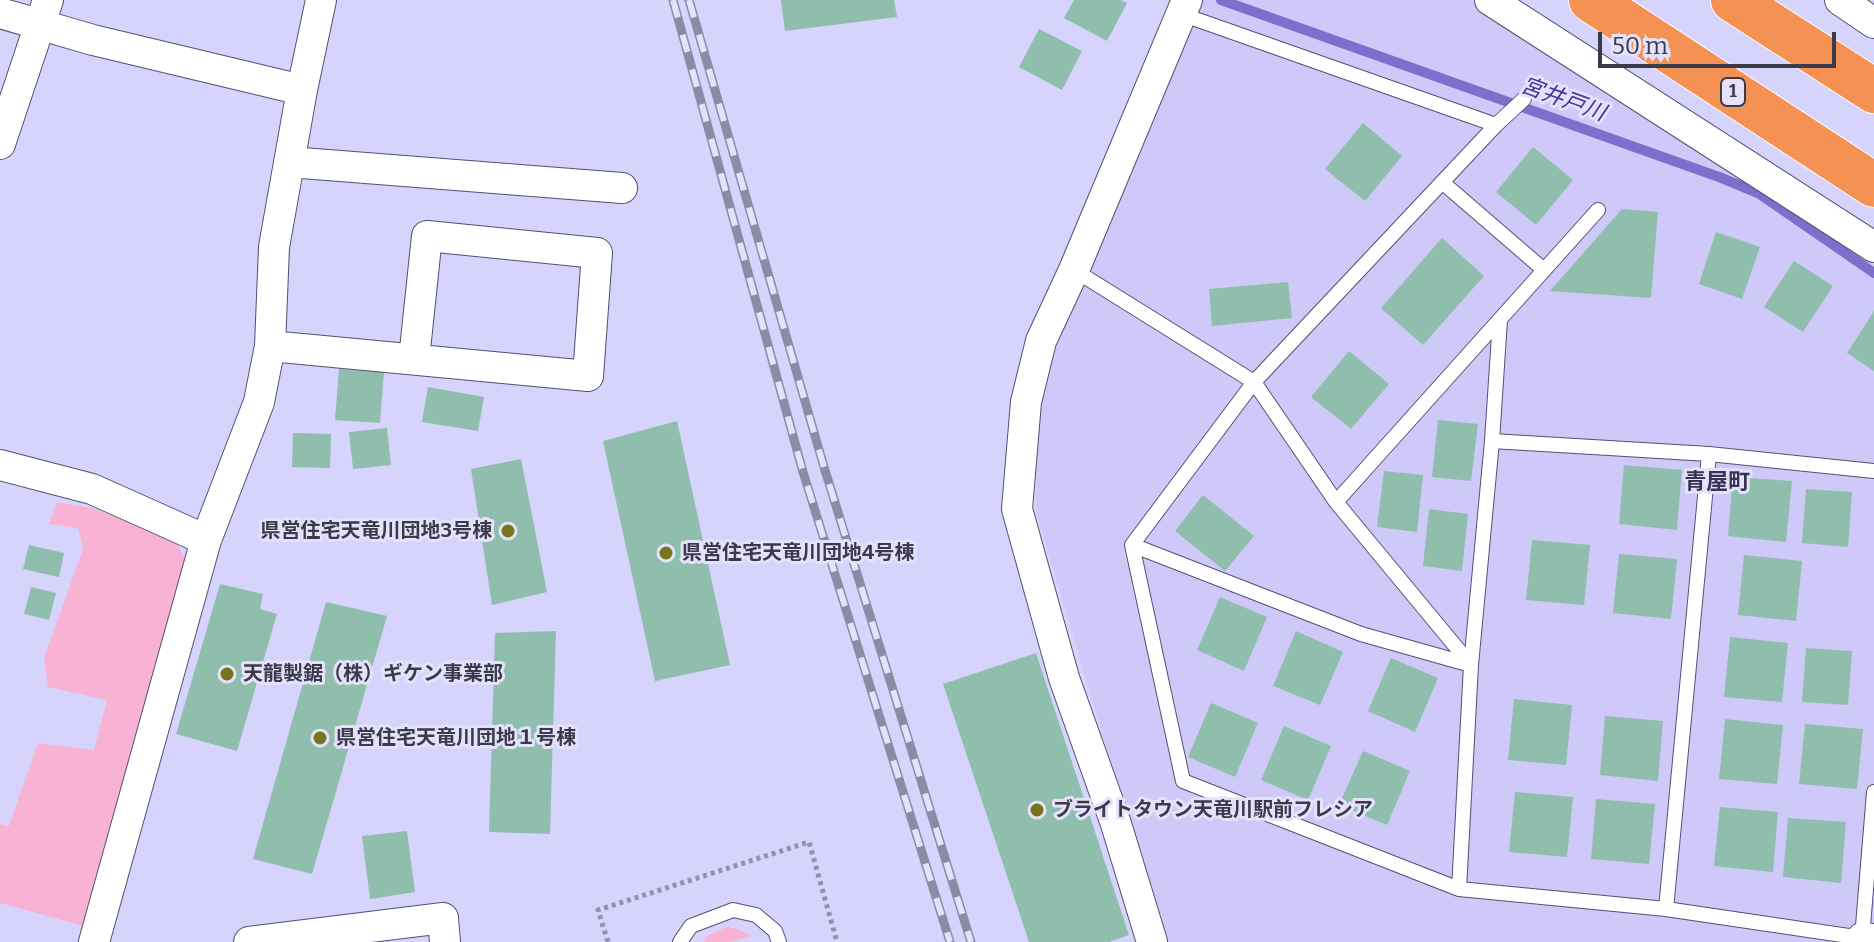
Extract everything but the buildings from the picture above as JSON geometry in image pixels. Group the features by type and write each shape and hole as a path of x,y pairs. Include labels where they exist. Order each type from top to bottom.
{"highway":[{"name":"1","path":"1591,0 1874,185"},
{"path":"1733,0 1874,91"}],"street":[{"path":"94,942 206,540 259,402 270,346 274,247 321,0"},
{"path":"1490,0 1874,247"},
{"path":"1840,0 1874,23"},
{"path":"1152,942 1116,824 1064,678 1017,509 1026,402 1041,341 1184,7"},
{"path":"0,13 44,12 302,90"},
{"path":"0,144 44,12"},
{"path":"289,162 622,188"},
{"path":"270,346 588,376 597,253 427,236 414,359"},
{"path":"0,465 92,489 206,540"},
{"path":"249,942 443,918 445,942"}],"lane":[{"path":"1184,7 1502,121"},
{"path":"1524,99 1254,382 1132,545 1183,781 1459,889 1666,909 1868,938 1874,792"},
{"path":"1442,182 1544,270"},
{"path":"1336,502 1598,210"},
{"path":"1074,270 1254,382 1336,502 1471,665"},
{"path":"1459,889 1471,665 1500,320"},
{"path":"1492,441 1709,454 1874,471"},
{"path":"1666,909 1709,454"},
{"path":"1132,545 1361,634 1471,665"},
{"path":"680,942 691,926 733,910 756,915 775,931 779,942"}],"shaded area":[{"path":"1200,0 1472,0 1874,265 1874,942 1164,942 1036,511 1037,427 1047,361"},
{"path":"57,502 92,508 175,540 188,564 84,926 0,903 0,824 9,826 38,743 94,750 107,700 48,687 44,658 83,549 78,528 49,524"},
{"path":"726,927 752,936 730,942 703,942 709,935"}],"waterway":[{"name":"宮井戸川","path":"1221,0 1758,193 1874,273"}],"railway":[{"path":"673,0 803,472 950,942"},
{"path":"689,0 824,467 971,942"}],"place":[{"name":"県営住宅天竜川団地3号棟","path":"508,531"},
{"name":"県営住宅天竜川団地4号棟","path":"666,553"},
{"name":"天龍製鋸（株）ギケン事業部","path":"227,674"},
{"name":"県営住宅天竜川団地１号棟","path":"320,738"},
{"name":"ブライトタウン天竜川駅前フレシア","path":"1037,810"}],"district":[{"name":"青屋町","path":"1717,483"}]}
